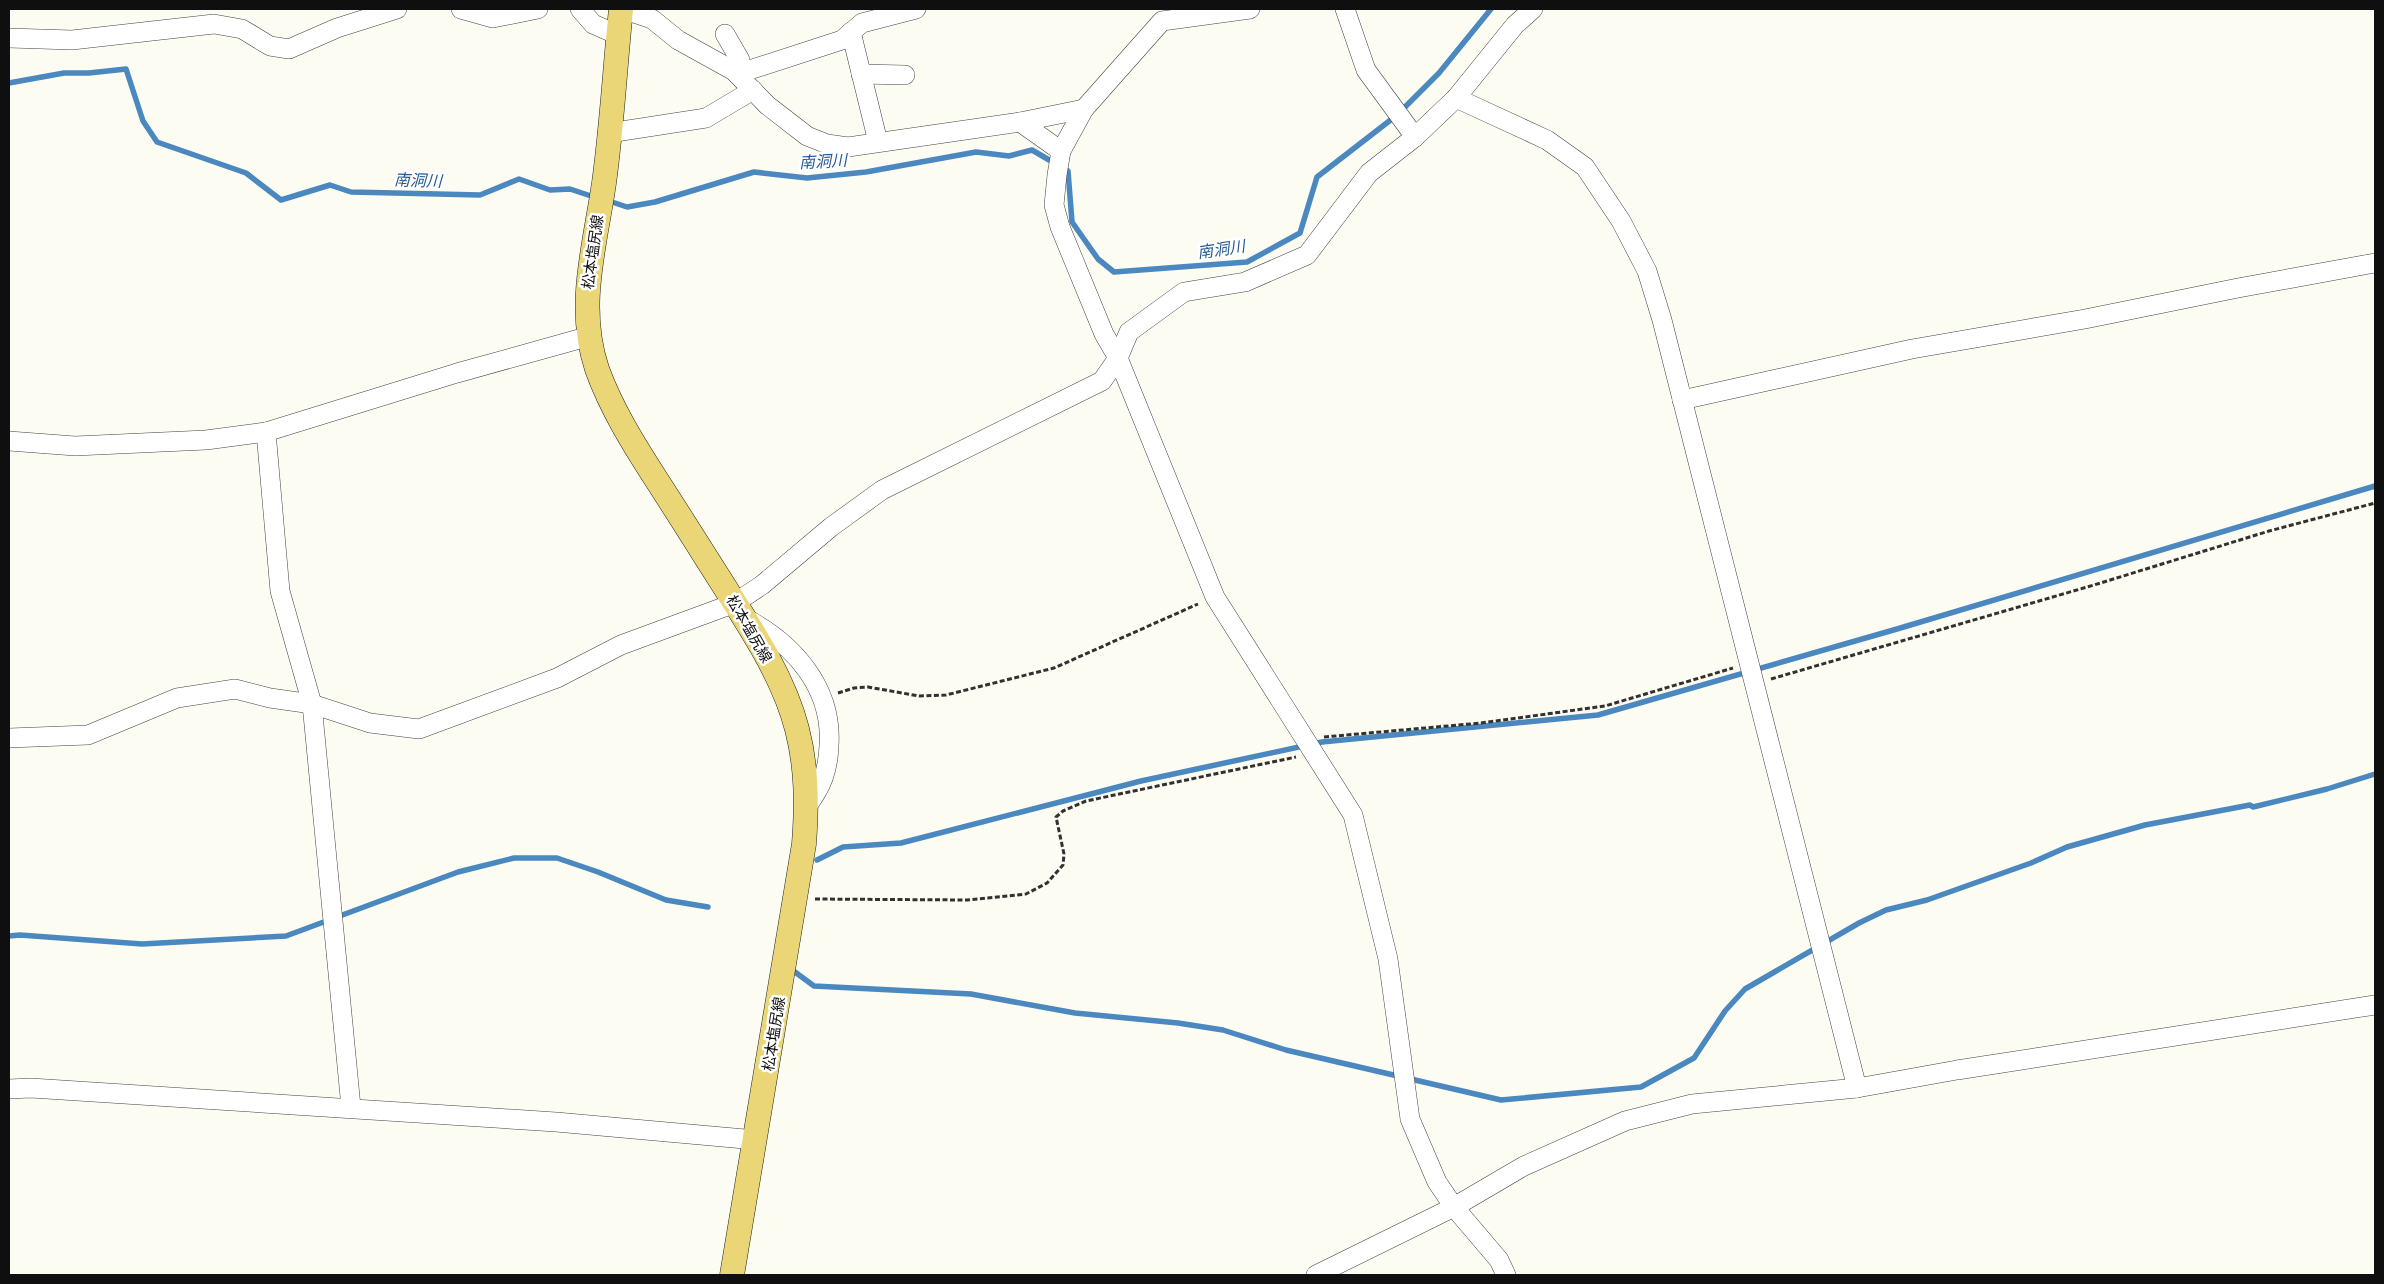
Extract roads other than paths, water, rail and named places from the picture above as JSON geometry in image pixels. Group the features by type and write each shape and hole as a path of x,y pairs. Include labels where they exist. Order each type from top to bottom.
{"main road":[{"name":"松本塩尻線","path":"621,9 604,183 590,258 586,302 590,336 598,369 628,435 739,610 789,703 803,756 807,806 804,844 732,1275"}],"street":[{"path":"9,38 72,40 214,24 242,29 270,46 289,49 337,28 397,9"},
{"path":"461,9 493,18 538,9"},
{"path":"580,9 593,24 618,35"},
{"path":"621,9 652,19 678,40 737,74 767,105 807,136 827,144 848,147 1020,122 1084,109"},
{"path":"737,74 842,40 862,23 916,9"},
{"path":"1250,9 1161,15 1084,109 1061,151 1054,205 1060,227 1104,334 1118,358 1215,597 1353,814 1388,959 1410,1119 1437,1182 1454,1207 1499,1260 1506,1275"},
{"path":"1346,9 1366,70 1415,136"},
{"path":"9,738 88,735 177,698 235,689 270,698 312,704 370,723 420,729 557,678 621,645 739,610 762,585 831,527 882,490 1102,381 1118,358 1129,332 1184,292 1245,282 1307,255 1369,173 1415,136 1456,98 1515,25 1533,9"},
{"path":"851,32 878,142"},
{"path":"725,34 740,60 737,74"},
{"path":"861,74 905,75"},
{"path":"609,133 706,118 753,90"},
{"path":"1456,98 1546,140 1585,166 1621,221 1647,271 1682,400 1857,1088"},
{"path":"1020,122 1061,151"},
{"path":"1682,400 1912,349 2086,319 2238,288 2375,263"},
{"path":"9,441 75,446 206,440 266,432 457,373 590,336"},
{"path":"266,432 280,591 312,704 351,1107"},
{"path":"739,610 767,631 801,661 815,681 823,698 830,723 828,763 824,781 807,806"},
{"path":"1316,1275 1454,1207 1524,1166 1625,1121 1692,1104 1857,1088 1957,1070 2375,1005"},
{"path":"9,1089 31,1088 351,1107 566,1123 756,1140"}],"waterway":[{"name":"南洞川","path":"606,200 627,207 655,202 754,172 807,178 866,172 976,152 1009,156 1032,150 1068,171 1072,222 1098,259 1114,272 1247,262 1300,233 1317,177 1397,115 1439,73 1491,9"},
{"name":"南洞川","path":"9,83 64,73 89,73 126,69 143,121 157,142 246,173 281,200 330,185 351,192 480,195 519,179 550,190 570,189 597,198"},
{"path":"817,860 843,847 901,843 1141,781 1322,742 1598,715 1897,629 2375,486"},
{"path":"795,972 814,986 971,994 1075,1013 1178,1023 1223,1030 1286,1050 1501,1100 1641,1087 1694,1058 1725,1011 1745,989 1859,923 1886,910 1927,900 2031,863 2067,847 2145,825 2250,805 2253,807 2327,789 2375,774"},
{"path":"9,936 20,935 142,944 286,936 458,872 514,858 557,858 598,872 666,900 708,907"}]}
